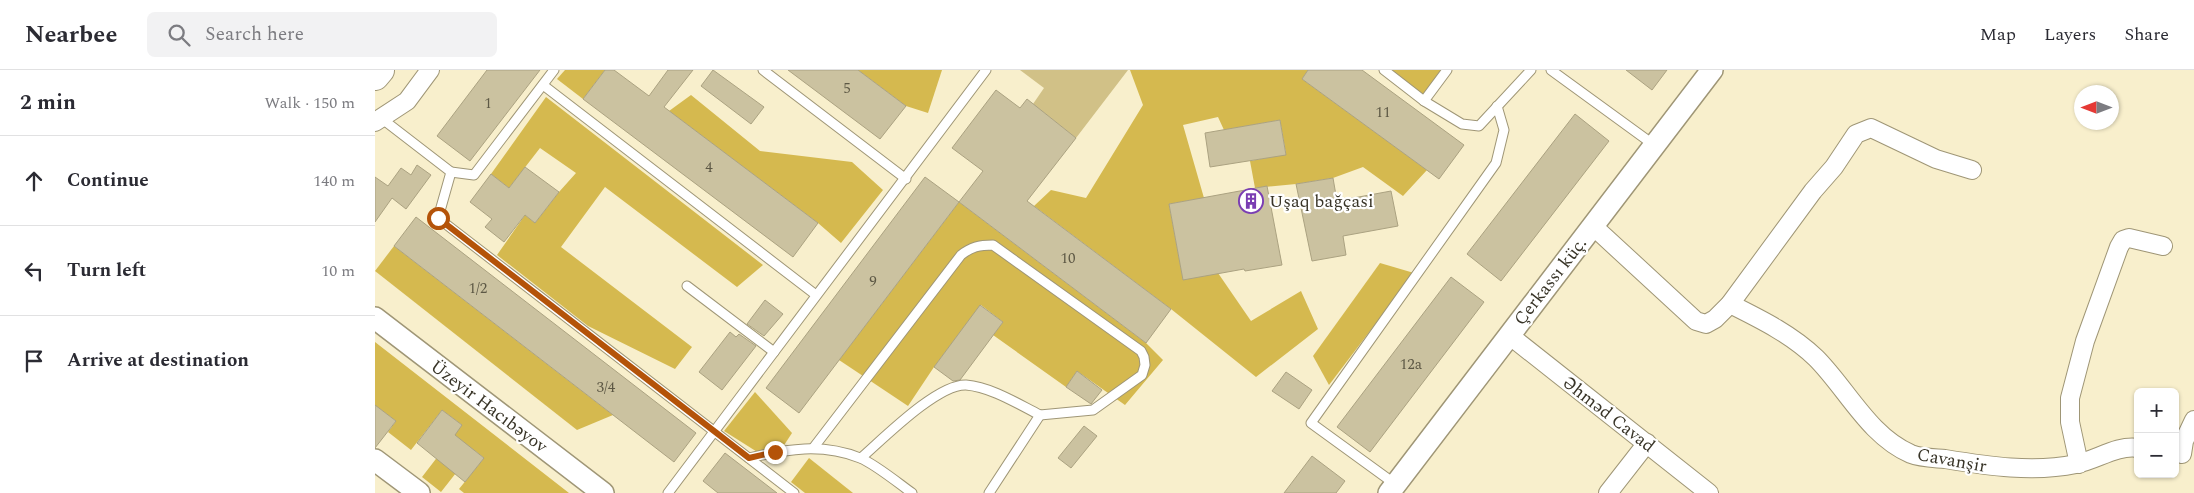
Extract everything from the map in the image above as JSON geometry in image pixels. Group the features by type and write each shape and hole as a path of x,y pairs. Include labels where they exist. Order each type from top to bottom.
{"main road":[{"path":"375,76 380,70"}],"street":[{"path":"378,120 407,101 430,70"},
{"name":"Çerkassı küç.","path":"1392,489 1712,70"},
{"path":"1593,226 1696,321 1706,324 1715,319 1729,304 1813,191 1834,167 1856,134 1871,128 1936,159 1972,170"},
{"path":"2079,464 2071,422 2071,398 2085,341 2119,247 2123,240 2129,238 2163,246"},
{"name":"Cavanşir","path":"1729,304 1765,322 1807,349 1858,409 1886,438 1913,455 1997,468 2053,468 2079,464 2117,449 2134,448"},
{"name":"Üzeyir Hacıbəyov","path":"375,318 603,493"},
{"name":"Əhməd Cavad","path":"1509,335 1709,493"},
{"path":"2184,454 2184,441 2194,420"},
{"path":"1608,493 1647,443"},
{"path":"375,460 419,493"}],"lane":[{"path":"378,120 451,172 473,176 555,70"},
{"path":"763,70 906,179"},
{"path":"668,493 987,70"},
{"path":"1384,70 1424,101 1462,124 1469,126 1479,126 1531,70"},
{"path":"1424,101 1447,70"},
{"path":"1551,70 1654,145"},
{"path":"543,85 816,295"},
{"path":"1392,489 1311,423 1496,163 1504,130 1497,106"},
{"path":"451,172 438,218 794,493"},
{"path":"814,447 961,255 970,247 993,245 1141,351 1144,357 1145,365 1142,375 1093,410 1040,415 983,388 965,385 953,388 911,412 861,458"},
{"path":"687,286 774,352"},
{"path":"989,493 1040,415"},
{"path":"749,458 814,447 861,458 912,493"}],"shaded area":[{"path":"565,70 605,70 583,99 557,79"},
{"path":"858,70 942,70 928,113 906,106"},
{"path":"1020,70 1128,70 1076,138 1033,104 1044,88"},
{"path":"1130,70 1308,70 1302,79 1427,170 1403,196 1363,167 1333,178 1255,188 1250,161 1286,154 1280,120 1224,130 1218,117 1183,125 1204,198 1169,204 1183,279 1218,273 1251,321 1301,291 1318,329 1256,377 1171,309 1034,206 1051,190 1086,198 1143,105"},
{"path":"1389,70 1445,70 1429,99"},
{"path":"691,95 760,151 852,162 883,190 841,243 818,223 669,111"},
{"path":"546,97 763,265 737,287 605,187 561,247 692,347 675,369 588,326 497,255 525,215 535,223 576,173 540,148 509,188 491,174"},
{"path":"959,202 1146,343 1163,360 1125,405 1077,371 1066,387 993,335 1003,322 981,305 934,367 908,406 839,360"},
{"path":"394,246 613,415 577,430 375,271"},
{"path":"1380,263 1414,273 1329,385 1313,356"},
{"path":"375,342 569,493 464,493 459,489 484,458 474,450 441,492 422,477 462,425 442,410 411,450 388,432 396,421 377,407 375,409"},
{"path":"755,392 792,433 773,462 724,431"},
{"path":"809,458 853,493 805,493 791,482"}],"building":[{"path":"487,70 540,70 470,161 437,136"},
{"path":"605,70 614,70 649,96 668,70 693,70 664,107 818,223 793,257 583,99"},
{"path":"713,70 764,107 751,124 701,86"},
{"path":"788,70 858,70 906,106 880,139"},
{"path":"1308,70 1362,70 1464,145 1439,179 1302,79"},
{"path":"1626,70 1667,70 1652,90"},
{"path":"996,90 1020,108 1027,99 1076,138 1027,201 1171,309 1146,343 959,202 983,171 952,148"},
{"path":"1575,114 1609,141 1501,281 1467,254"},
{"path":"1280,120 1286,155 1210,167 1205,133"},
{"path":"417,165 431,175 406,209 392,198 375,222 375,177 388,186 401,168 411,175"},
{"path":"525,167 559,192 535,223 525,215 504,242 485,227 492,219 470,202 491,174 509,188"},
{"path":"925,177 959,202 799,413 766,388"},
{"path":"1333,178 1337,201 1391,191 1398,226 1343,236 1346,255 1312,261 1296,184"},
{"path":"1267,186 1282,265 1245,271 1244,269 1183,280 1169,204"},
{"path":"416,217 696,433 674,462 394,246"},
{"path":"1451,277 1484,302 1370,452 1337,427"},
{"path":"765,300 783,314 764,336 747,324"},
{"path":"980,305 1003,322 960,380 953,381 934,367"},
{"path":"730,332 736,337 739,334 756,346 722,390 699,372"},
{"path":"1077,371 1102,390 1091,404 1066,387"},
{"path":"1286,372 1312,390 1299,409 1272,391"},
{"path":"375,405 396,421 375,448"},
{"path":"442,410 462,425 455,435 484,458 465,482 417,443"},
{"path":"1084,426 1097,436 1071,468 1058,458"},
{"path":"725,453 777,493 718,493 703,481"},
{"path":"1312,456 1345,481 1336,493 1284,493"}],"place":[{"name":"Uşaq bağçasi","path":"1251,201"}],"route":[{"path":"438,218 749,458 775,452"}]}
